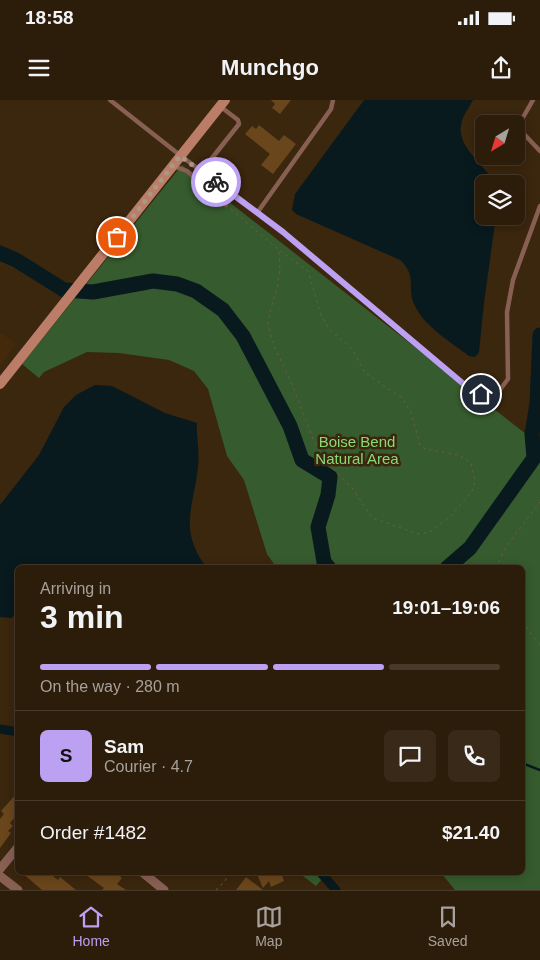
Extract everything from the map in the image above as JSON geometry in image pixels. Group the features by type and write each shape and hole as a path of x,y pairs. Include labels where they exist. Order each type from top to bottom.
{"main road":[{"path":"0,384 222,103"}],"street":[{"path":"0,869 15,851"},
{"path":"146,875 164,890"},
{"path":"0,876 18,890"}],"lane":[{"path":"110,100 180,156 257,213 466,386 481,394 499,391 508,379 507,312 512,288 540,206"},
{"path":"257,213 331,109 333,100"},
{"path":"533,100 520,121 523,134 540,151"},
{"path":"201,172 238,124 238,120 222,103"},
{"path":"173,166 187,172 226,205"}],"path":[{"path":"226,205 279,250 308,271 321,315 329,329 352,349 364,373 401,397 411,412 420,445 425,449 459,455 471,463 475,481 472,492 452,515 430,532 419,534 372,518 352,489 326,462 313,439 292,384 275,348 268,325 278,282 279,250"},
{"path":"497,565 506,547 540,502"},
{"path":"525,626 540,645"},
{"path":"216,890 225,881 228,875"}],"shaded area":[{"path":"364,100 473,100 462,121 462,139 475,158 475,165 481,165 489,175 475,175 475,225 495,225 479,352 475,357 469,356 439,334 419,314 411,294 409,272 400,260 296,214 292,210 295,194"},
{"path":"0,332 16,344 0,366"},
{"path":"95,385 112,386 165,413 197,423 198,461 191,506 190,529 192,541 205,565 15,565 15,615 11,618 0,617 0,505 39,455 64,407 76,395"}],"green space":[{"name":"Boise Bend Natural Area","path":"182,165 540,445 540,890 455,890 443,875 525,875 525,565 275,565 267,554 244,480 227,456 208,389 194,371 169,360 119,353 87,352 44,372 39,378 22,364"},
{"path":"302,875 325,875 316,886"}],"building":[{"path":"271,100 291,100 280,114 272,108 275,104"},
{"path":"259,125 279,141 284,135 296,144 273,174 261,165 270,154 245,134 252,126 256,129"},
{"path":"15,795 15,817 10,823 13,826 8,831 11,833 0,848 0,819 4,814 1,811"},
{"path":"24,875 52,875 58,880 60,877 76,890 42,890"},
{"path":"86,875 118,875 122,878 117,884 126,890 102,890 104,888"},
{"path":"257,875 282,875 284,881 271,887 269,881 263,888"},
{"path":"246,877 263,890 236,890"}],"waterway":[{"path":"0,253 16,260 64,290 93,292 153,281 177,284 196,291 223,310 243,336 290,426 302,460 330,477 328,495 318,527 324,562 326,565"},
{"path":"450,565 470,548 534,458 532,434 537,404 540,335"},
{"path":"0,729 15,732"},
{"path":"525,764 540,770"},
{"path":"323,875 336,890"}],"way so far":[{"path":"117,237 180,156 216,182"}],"route":[{"path":"216,182 283,232 466,386 481,394"}]}
